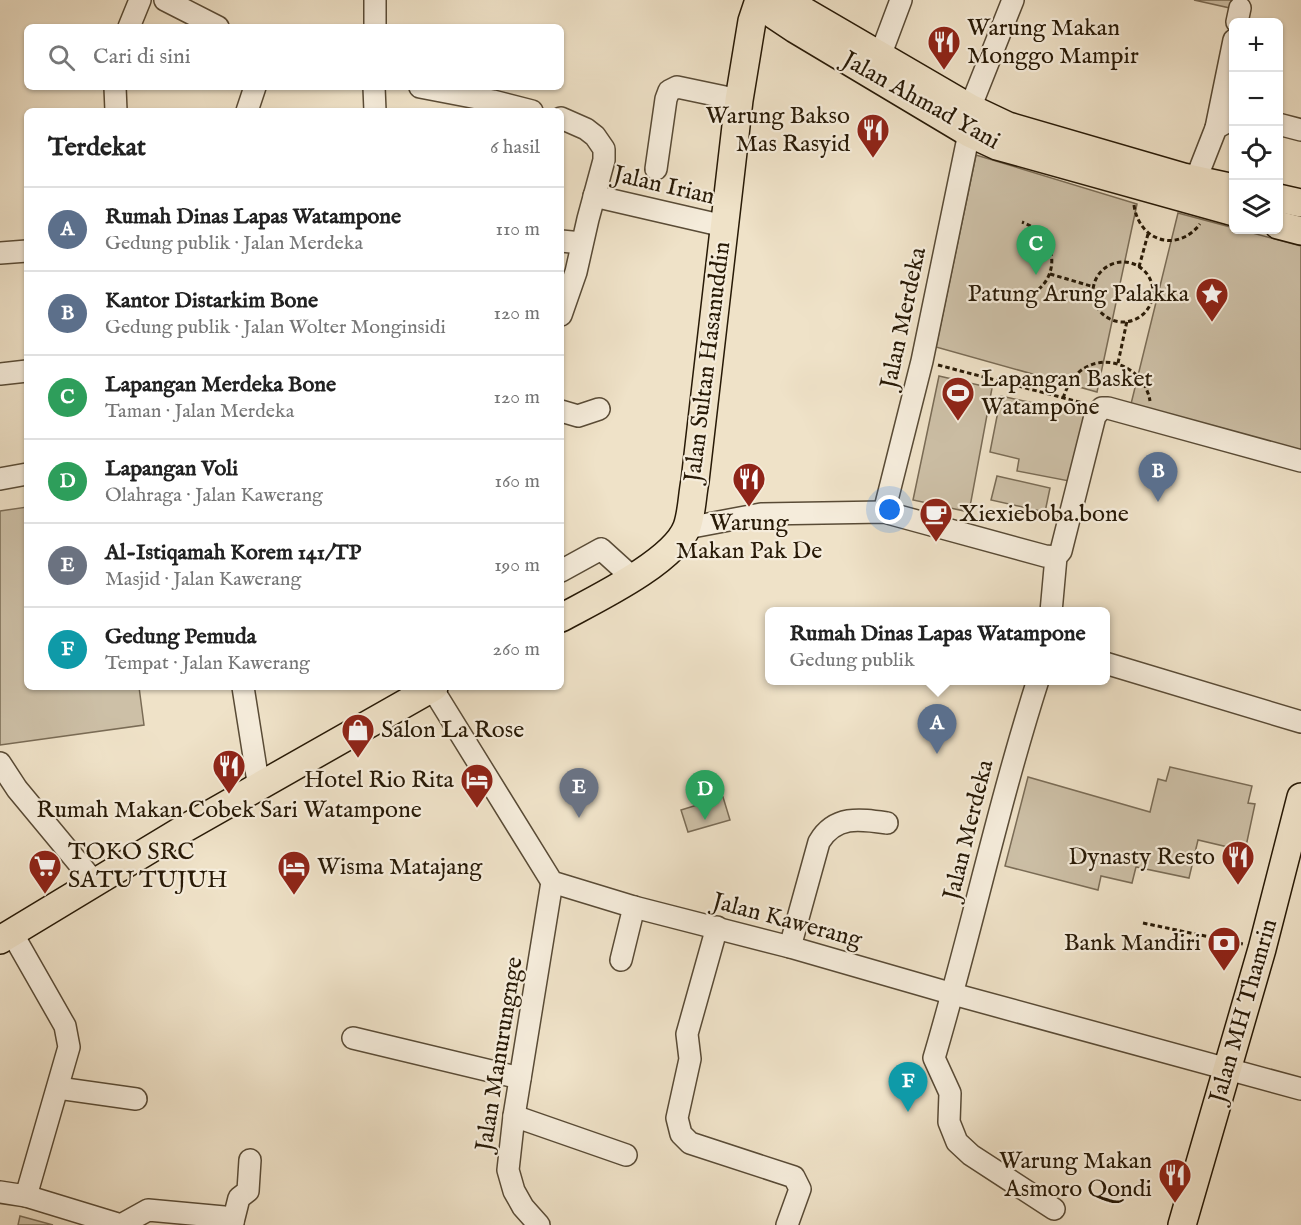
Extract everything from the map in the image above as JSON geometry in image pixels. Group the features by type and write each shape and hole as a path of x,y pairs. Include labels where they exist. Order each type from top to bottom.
{"main road":[{"name":"Jalan Ahmad Yani","path":"774,3 802,10 880,56 970,121"},
{"name":"Jalan Ahmad Yani","path":"774,3 970,121 1008,126 1138,178 1198,195 1229,210"},
{"name":"Jalan Sultan Hasanuddin","path":"564,616 633,578 673,547 687,528 695,482 739,100 750,41 774,3"},
{"name":"Jalan Ahmad Yani","path":"1198,195 1229,189"},
{"path":"1283,199 1301,203"},
{"path":"1283,226 1301,231"},
{"path":"6,937 182,830 430,690"},
{"name":"Jalan MH Thamrin","path":"1182,1225 1296,839 1301,797"}],"street":[{"path":"130,24 140,0"},
{"path":"165,0 212,24"},
{"path":"375,0 375,24"},
{"path":"880,56 901,0"},
{"name":"Jalan Merdeka","path":"884,512 921,361 970,121 1013,0"},
{"path":"1198,195 1225,123 1230,72"},
{"path":"656,169 669,91 677,87 739,100"},
{"path":"115,90 116,108"},
{"path":"248,108 254,90"},
{"path":"374,90 375,108"},
{"path":"436,90 520,108"},
{"path":"564,119 586,129 601,142 604,149 604,160 576,272 564,306"},
{"path":"1283,125 1301,130"},
{"name":"Jalan Irian","path":"594,196 724,226"},
{"path":"564,241 582,243"},
{"path":"0,253 24,251"},
{"path":"0,374 24,371"},
{"path":"1051,607 1056,558 1061,551 1095,416 1102,408 1149,418 1301,461"},
{"path":"564,412 576,416 599,409"},
{"path":"0,479 24,475"},
{"path":"687,528 761,514 884,512 1056,558"},
{"path":"564,569 601,549 633,578"},
{"path":"1110,665 1301,722"},
{"name":"Jalan Merdeka","path":"1037,685 1016,749 953,994 934,1058 950,1093 949,1122 957,1142 971,1155 1053,1209"},
{"path":"243,690 259,788"},
{"path":"434,690 552,882"},
{"path":"0,763 16,789 95,883"},
{"path":"790,947 819,842 823,835 837,825 855,819 886,822"},
{"name":"Jalan Kawerang","path":"552,882 634,907 717,927 1301,1089"},
{"name":"Jalan Manurungnge","path":"528,1222 514,1191 508,1170 514,1116 552,882"},
{"path":"621,960 634,907"},
{"path":"717,927 687,1034 690,1059 680,1096 678,1128 684,1139 690,1143 794,1177 800,1189 787,1225"},
{"path":"6,937 65,1026 69,1047 26,1196"},
{"path":"353,1038 520,1078"},
{"path":"58,1088 136,1099"},
{"path":"514,1116 626,1155"},
{"path":"0,1192 26,1196 121,1225 148,1210 224,1217 232,1224 239,1198 248,1191 250,1160"}],"path":[{"path":"1138,178 1135,214 1148,233 1160,240 1170,241 1188,236 1201,223 1198,195"},
{"path":"1003,298 1022,299 1031,295 1045,283 1050,274 1052,256 1045,238 1031,225 1022,222"},
{"path":"1139,267 1148,233"},
{"path":"1123,262 1139,267 1150,279 1152,296 1145,311 1139,317 1127,321 1115,320 1101,311 1096,304 1094,287 1096,279 1107,266 1123,262"},
{"path":"1050,274 1094,287"},
{"path":"1118,364 1127,321"},
{"path":"921,361 1102,408"},
{"path":"1063,398 1068,386 1081,371 1098,363 1118,364 1135,373 1147,388 1149,418"},
{"path":"1143,923 1262,949"}],"shaded area":[{"path":"1194,0 1231,0 1230,8"},
{"path":"976,155 1137,204 1097,392 936,347"},
{"path":"1178,213 1229,227 1229,234 1256,234 1301,246 1301,451 1130,408"},
{"path":"939,376 992,388 969,512 913,500"},
{"path":"1001,396 1085,414 1069,481 1017,471 1019,459 990,452"},
{"path":"997,476 1050,488 1045,512 991,500"},
{"path":"24,507 24,690 139,690 144,725 0,745 0,511"},
{"path":"1170,767 1252,786 1248,803 1255,804 1245,851 1198,840 1189,878 1136,867 1132,883 1101,876 1098,890 1005,866 1028,777 1150,812 1158,779 1166,781"},
{"path":"723,797 730,820 688,832 681,810"},
{"path":"20,1216 53,1225 18,1225"}],"place":[{"name":"Warung Makan Monggo Mampir","path":"944,71"},
{"name":"Warung Bakso Mas Rasyid","path":"873,159"},
{"name":"Lapangan Merdeka Bone","path":"1036,275"},
{"name":"Patung Arung Palakka","path":"1212,323"},
{"name":"Lapangan Basket Watampone","path":"958,422"},
{"name":"Kantor Distarkim Bone","path":"1158,502"},
{"name":"Warung Makan Pak De","path":"749,508"},
{"name":"Xiexieboba.bone","path":"936,543"},
{"name":"Rumah Dinas Lapas Watampone","path":"937,754"},
{"name":"Salon La Rose","path":"358,759"},
{"name":"Rumah Makan Cobek Sari Watampone","path":"229,795"},
{"name":"Hotel Rio Rita","path":"477,809"},
{"name":"Al-Istiqamah Korem 141/TP","path":"579,818"},
{"name":"Lapangan Voli","path":"705,820"},
{"name":"Dynasty Resto","path":"1238,886"},
{"name":"TOKO SRC SATU TUJUH","path":"45,895"},
{"name":"Wisma Matajang","path":"294,896"},
{"name":"Bank Mandiri","path":"1224,972"},
{"name":"Gedung Pemuda","path":"908,1112"},
{"name":"Warung Makan Asmoro Qondi","path":"1175,1204"}]}
